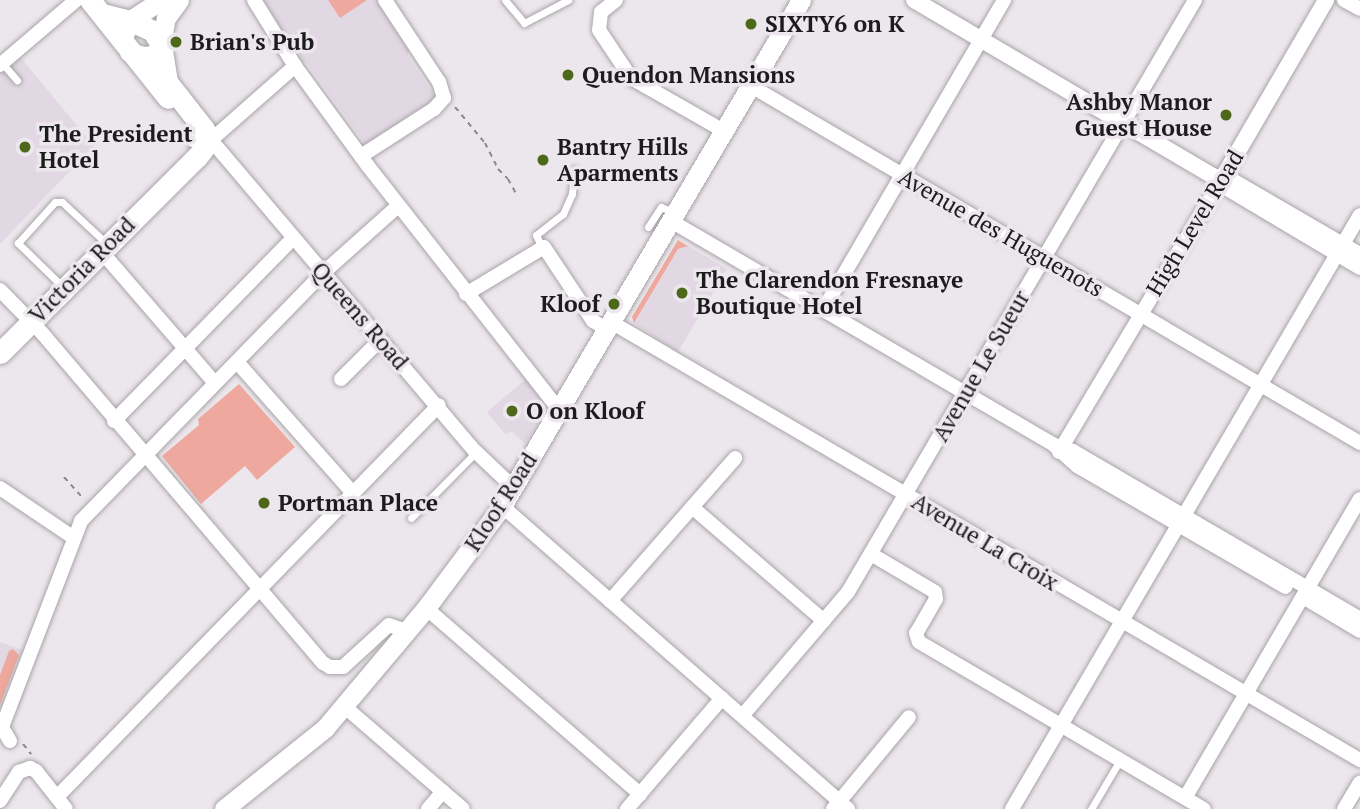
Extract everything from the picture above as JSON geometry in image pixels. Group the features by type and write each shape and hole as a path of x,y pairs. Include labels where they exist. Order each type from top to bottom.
{"main road":[{"path":"161,0 128,21 124,38 128,51 155,55 161,45 166,18 179,0"},
{"name":"Kloof Road","path":"224,809 309,744 344,706 426,608 502,506 801,0"},
{"name":"Queens Road","path":"96,7 153,31 161,45 167,82 204,129 204,140"},
{"name":"Queens Road","path":"96,7 128,51 204,140"},
{"name":"Victoria Road","path":"0,353 202,152 204,140"}],"street":[{"path":"1,64 76,0"},
{"path":"254,0 295,66 398,206 559,410"},
{"path":"361,156 434,109 444,98 439,82 385,0"},
{"path":"615,0 601,12 599,30 631,78 724,131"},
{"path":"914,0 1340,249 1360,268"},
{"path":"823,310 1004,0"},
{"name":"Avenue Le Sueur","path":"743,715 843,600 1195,0"},
{"name":"High Level Road","path":"1059,448 1326,0"},
{"path":"1344,0 1360,9"},
{"name":"Victoria Road","path":"204,140 295,66"},
{"name":"Avenue des Huguenots","path":"751,86 1360,443"},
{"name":"Queens Road","path":"204,140 439,405 476,452 513,487"},
{"path":"7,736 80,523 323,273 398,206"},
{"path":"1012,809 1360,215"},
{"path":"673,217 823,310 1305,593 1360,631"},
{"path":"114,421 293,238"},
{"path":"466,294 541,246"},
{"name":"Avenue La Croix","path":"541,246 547,249 593,321 609,325 1360,760"},
{"path":"104,248 215,383"},
{"path":"1340,249 1360,254"},
{"path":"0,290 31,321 144,456 330,667 343,667 389,625 406,631"},
{"path":"341,379 380,340"},
{"path":"237,362 352,492"},
{"path":"0,801 17,775 25,768 34,769 62,803 259,589 439,405"},
{"path":"610,601 735,458"},
{"path":"0,492 74,538"},
{"path":"1185,798 1360,499"},
{"path":"502,506 743,715 840,806 909,717"},
{"path":"692,507 824,621"},
{"path":"871,554 935,592 936,599 916,633 917,640 1204,809"},
{"path":"1305,593 1360,619"},
{"path":"426,608 640,794"},
{"path":"627,809 722,698"},
{"path":"344,706 463,809"},
{"path":"1344,809 1360,782"},
{"path":"428,809 443,791"}],"lane":[{"path":"505,0 524,23 568,0"},
{"path":"1,64 17,80"},
{"path":"541,246 537,232 563,214 572,194 574,170"},
{"path":"64,288 18,243 55,202 62,201 104,248"},
{"path":"648,227 661,207 673,217"},
{"path":"411,518 476,452"},
{"path":"1091,809 1120,760"}],"path":[{"path":"444,98 453,104 485,143 498,169 508,178 517,195"},
{"path":"64,477 93,508"}],"shaded area":[{"path":"262,0 377,0 409,50 408,57 436,98 435,102 370,145 365,143 307,63 303,62"},
{"path":"328,0 367,0 340,18"},
{"path":"20,57 94,146 0,244 0,75"},
{"path":"678,240 688,246 678,249 634,323 632,317"},
{"name":"The Clarendon Fresnaye Boutique Hotel","path":"688,246 727,269 678,352 634,323 678,249"},
{"name":"O on Kloof","path":"526,379 548,407 525,444 511,431 506,435 487,412"},
{"path":"239,384 295,447 257,480 245,466 201,504 162,456 199,425 198,419"},
{"path":"0,642 23,650 0,713"},
{"path":"13,649 19,655 0,705 0,675 9,651"}],"place":[{"name":"SIXTY6 on K","path":"751,24"},
{"name":"Brian's Pub","path":"176,42"},
{"name":"Quendon Mansions","path":"568,75"},
{"name":"Ashby Manor Guest House","path":"1226,115"},
{"name":"The President Hotel","path":"25,147"},
{"name":"Bantry Hills Aparments","path":"543,160"},
{"name":"The Clarendon Fresnaye Boutique Hotel","path":"682,293"},
{"name":"Kloof","path":"614,304"},
{"name":"O on Kloof","path":"512,411"},
{"name":"Portman Place","path":"264,503"}]}
